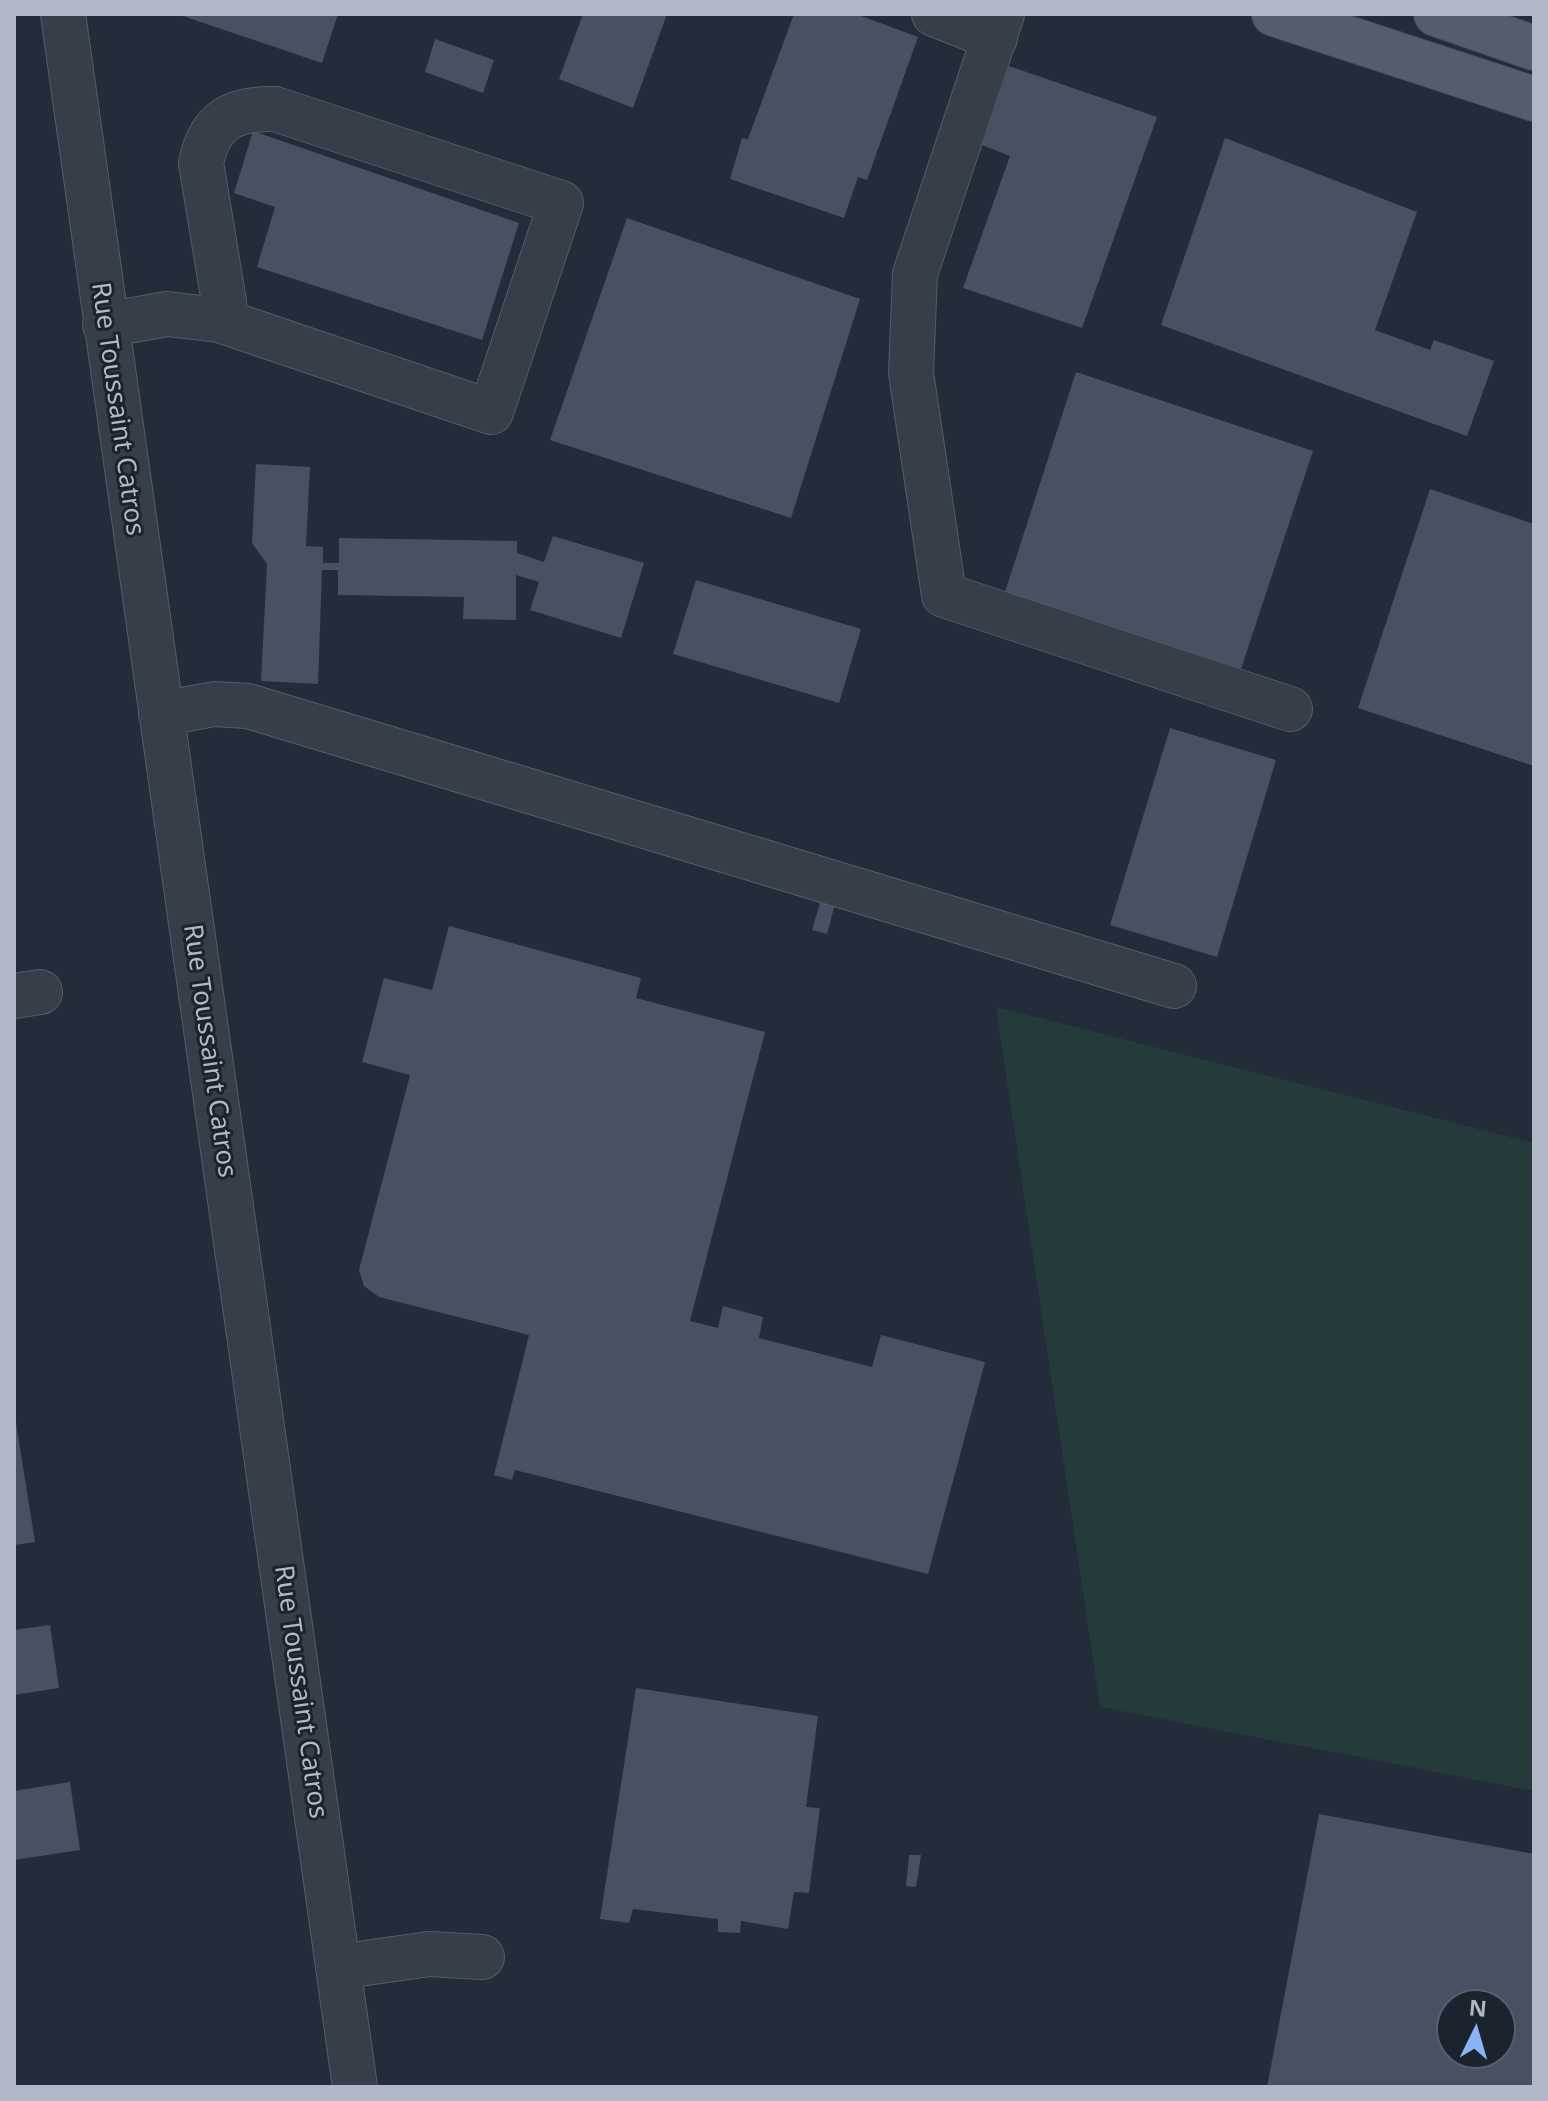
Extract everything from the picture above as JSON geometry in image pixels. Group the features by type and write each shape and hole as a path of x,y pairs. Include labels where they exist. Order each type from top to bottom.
{"main road":[{"path":"1274,14 1534,99"},
{"path":"1436,14 1534,48"}],"street":[{"name":"Rue Toussaint Catros","path":"63,14 355,2087"},
{"path":"934,14 998,26 915,274 911,373 944,595 1290,709"},
{"path":"105,325 167,314 219,320 491,412 561,203 275,109 249,108 229,116 214,130 205,146 201,163 224,302 219,320"},
{"path":"161,714 214,704 248,706 1174,986"},
{"path":"338,1967 429,1954 482,1957"}],"green space":[{"path":"996,1007 1534,1143 1534,1791 1100,1707"}],"building":[{"path":"177,14 338,14 322,63"},
{"path":"583,14 667,14 633,108 559,79"},
{"path":"794,14 856,14 918,37 867,180 858,177 844,218 730,179 742,138 748,139"},
{"path":"435,39 494,60 483,93 425,72"},
{"path":"1009,66 1157,117 1082,328 963,288 1010,156 982,145"},
{"path":"253,131 519,223 482,340 257,267 275,207 234,193"},
{"path":"1225,138 1417,212 1375,330 1430,350 1434,340 1494,361 1467,436 1161,325"},
{"path":"627,218 860,299 791,518 550,440"},
{"path":"1076,372 1313,451 1241,669 1005,592"},
{"path":"256,464 310,467 306,546 323,547 323,563 339,563 339,538 517,541 517,553 544,562 553,536 644,563 621,638 530,610 539,582 516,575 516,620 463,619 464,597 338,595 338,570 322,570 318,684 261,681 267,564 252,543"},
{"path":"1430,489 1534,524 1534,766 1358,708"},
{"path":"696,580 861,629 839,703 673,654"},
{"path":"1170,728 1276,760 1217,957 1110,925"},
{"path":"822,896 836,900 827,934 812,930"},
{"path":"449,926 641,978 636,998 765,1032 690,1321 718,1328 723,1306 763,1317 759,1338 872,1367 881,1335 985,1362 928,1574 515,1470 512,1480 494,1475 529,1335 379,1297 364,1286 359,1270 410,1075 362,1062 384,978 432,990"},
{"path":"14,1410 35,1542 14,1545"},
{"path":"50,1625 59,1688 14,1695 14,1630"},
{"path":"636,1688 818,1716 806,1807 820,1808 809,1893 794,1892 788,1929 741,1921 740,1933 718,1932 718,1919 633,1909 629,1923 600,1919"},
{"path":"70,1782 80,1850 14,1860 14,1791"},
{"path":"1319,1814 1534,1854 1534,2087 1267,2087"},
{"path":"909,1855 921,1855 916,1887 906,1886"}]}
